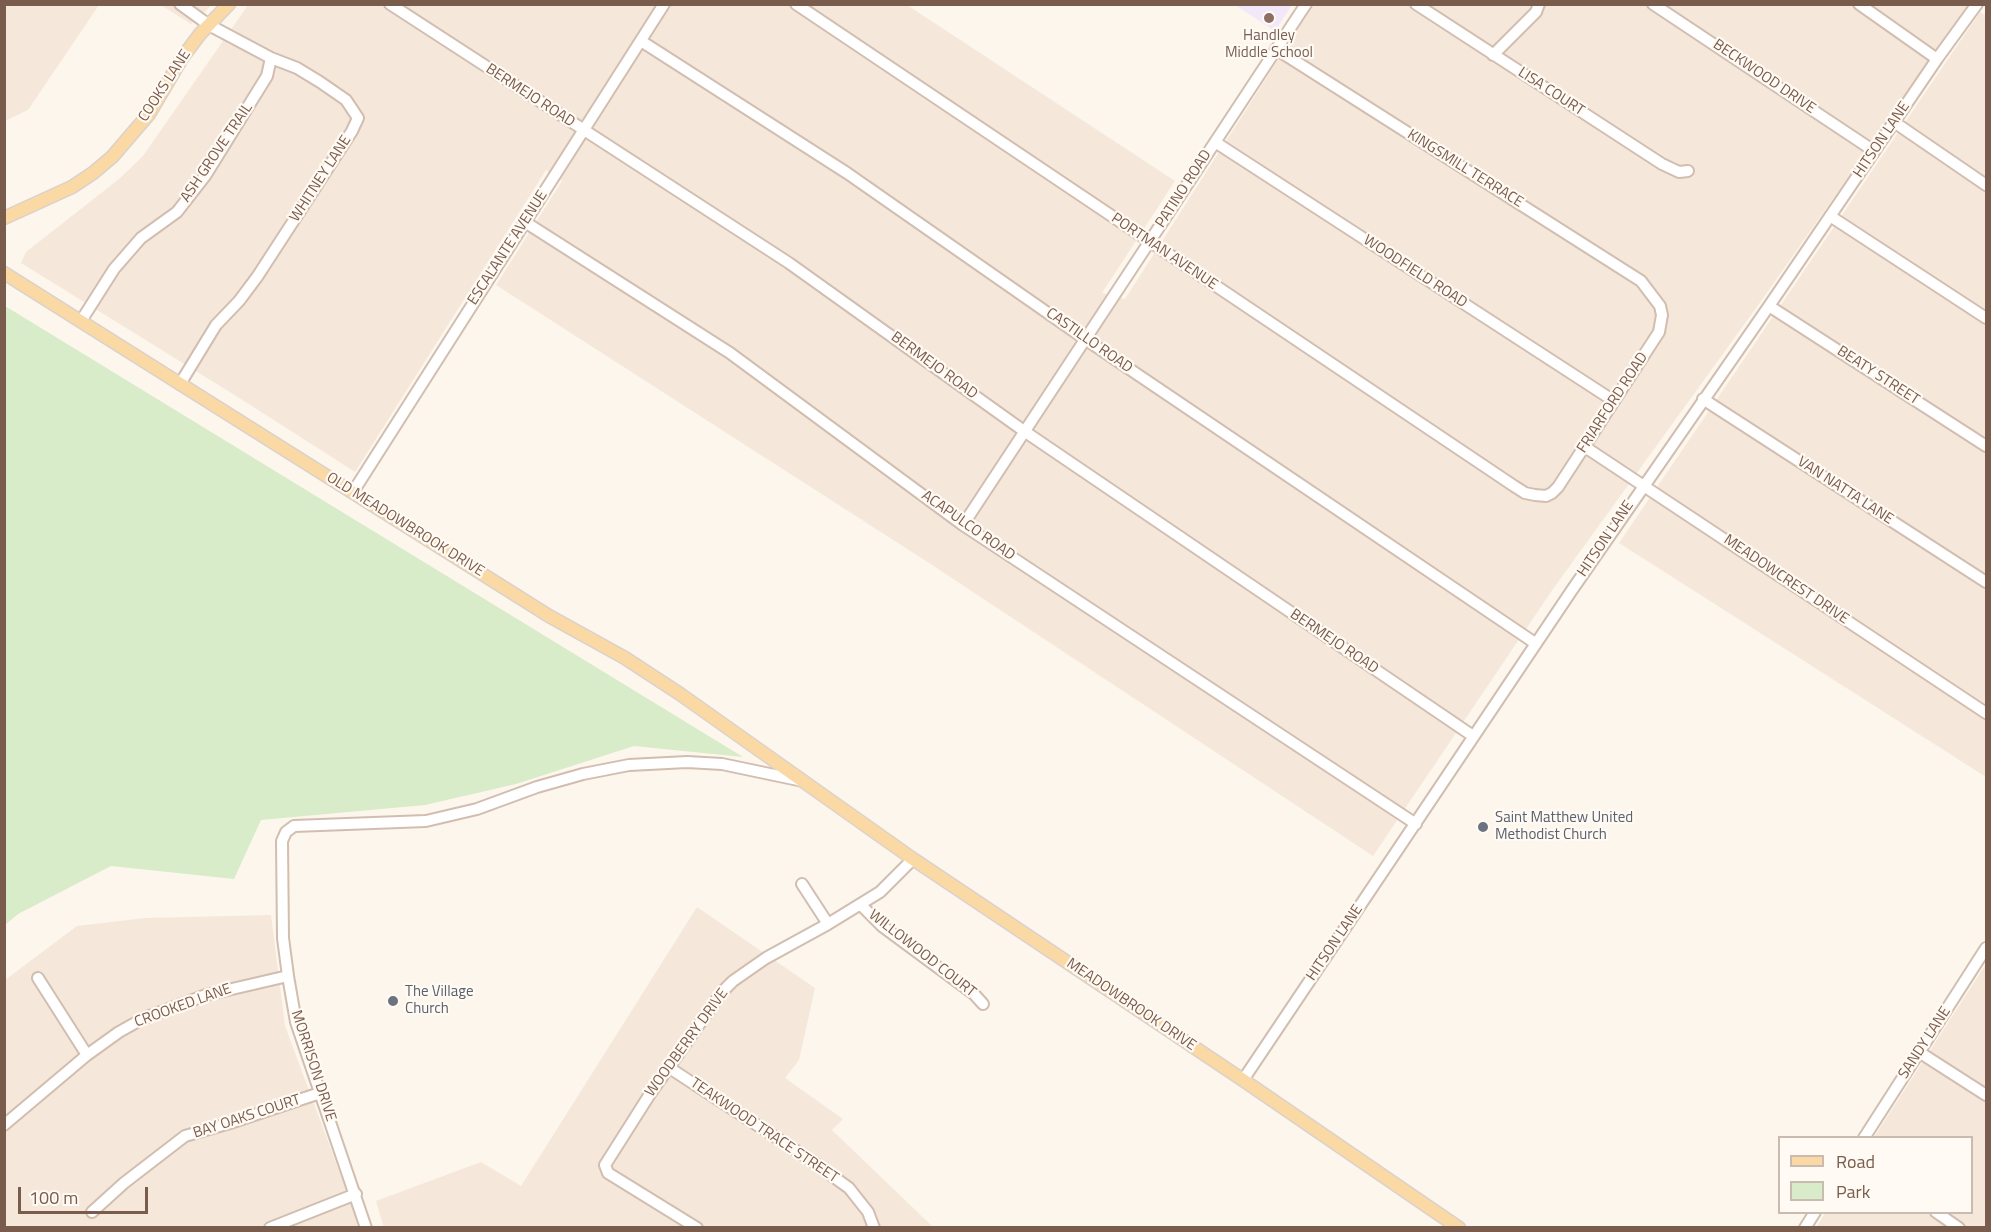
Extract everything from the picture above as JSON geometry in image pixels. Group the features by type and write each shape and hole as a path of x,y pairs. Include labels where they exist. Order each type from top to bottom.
{"main road":[{"name":"COOKS LANE","path":"4,218 72,187 112,157 149,114 182,58 229,4"},
{"name":"OLD MEADOWBROOK DRIVE","path":"4,273 549,616 625,658 680,694 803,782"},
{"name":"MEADOWBROOK DRIVE","path":"803,782 913,859 1459,1227"}],"street":[{"name":"WHITNEY LANE","path":"180,4 209,25 270,58 297,68 320,82 346,100 358,118 352,131 257,277 239,301 216,325 180,384"},
{"name":"BERMEJO ROAD","path":"390,4 789,263 1024,431 1473,736"},
{"name":"ESCALANTE AVENUE","path":"353,492 664,4"},
{"name":"PORTMAN AVENUE","path":"796,4 1515,486 1535,495"},
{"name":"PATINO ROAD","path":"963,525 1306,4"},
{"name":"LISA COURT","path":"1416,4 1662,164 1679,172 1688,171"},
{"path":"1493,55 1536,12 1539,4"},
{"name":"BECKWOOD DRIVE","path":"1653,4 1874,151"},
{"path":"1859,4 1937,59"},
{"name":"HITSON LANE","path":"1243,1080 1643,485 1977,4"},
{"name":"CASTILLO ROAD","path":"641,41 847,173 1085,339 1535,644"},
{"name":"KINGSMILL TERRACE","path":"1276,49 1641,281 1651,292"},
{"name":"ASH GROVE TRAIL","path":"81,321 121,261 141,238 177,212 206,176 267,76 270,58"},
{"path":"1894,122 1986,185"},
{"name":"WOODFIELD ROAD","path":"1215,142 1614,401"},
{"path":"1830,216 1986,318"},
{"name":"ACAPULCO ROAD","path":"525,222 730,353 963,525 1416,824"},
{"name":"FRIARFORD ROAD","path":"1535,495 1546,496 1552,493 1585,447 1659,332 1662,315 1660,306 1651,292"},
{"name":"BEATY STREET","path":"1769,306 1986,446"},
{"name":"VAN NATTA LANE","path":"1704,399 1986,582"},
{"name":"MEADOWCREST DRIVE","path":"1585,447 1986,713"},
{"name":"MORRISON DRIVE","path":"366,1227 296,1022 284,938 282,841 288,830 294,826 426,821 477,809 537,787 583,774 629,765 687,762 722,764 803,782"},
{"name":"WOODBERRY DRIVE","path":"697,1227 608,1173 605,1168 668,1067 711,1005 734,981 766,958 861,905 880,892 913,859"},
{"path":"802,884 828,924"},
{"name":"WILLOWOOD COURT","path":"861,905 882,926 974,994 983,1004"},
{"name":"SANDY LANE","path":"1865,1136 1986,948"},
{"name":"CROOKED LANE","path":"4,1125 87,1055 119,1032 144,1018 206,995 288,976"},
{"path":"38,978 87,1055"},
{"path":"1919,1052 1986,1095"},
{"name":"TEAKWOOD TRACE STREET","path":"668,1067 809,1159 849,1188 868,1212 874,1227"},
{"name":"BAY OAKS COURT","path":"92,1212 124,1183 185,1136 230,1124 320,1093"},
{"path":"270,1227 356,1194"},
{"path":"1805,1227 1814,1214"},
{"path":"1939,1214 1959,1227"}],"shaded area":[{"path":"4,5 99,5 28,110 5,121"},
{"path":"161,5 212,5 191,24"},
{"path":"248,5 907,5 1175,181 1102,293 1125,299 1313,5 1969,5 1759,304 1553,589 1373,856 926,561 496,285 562,181 546,170 355,472 21,263 26,252 119,179 143,156"},
{"name":"Handley Middle School","path":"1235,5 1292,5 1275,31"},
{"path":"1980,12 1986,16 1986,777 1619,543"},
{"path":"697,907 815,988 799,1060 785,1078 843,1119 832,1130 933,1227 384,1228 376,1201 481,1162 521,1186"},
{"path":"271,915 285,1026 360,1227 5,1228 5,980 77,926 145,918"},
{"path":"1986,964 1986,1227 1816,1228 1824,1214 1973,1214 1973,1136 1875,1136"}],"green space":[{"path":"5,306 743,757 634,746 516,784 425,805 261,820 234,879 111,866 18,914 5,925"}],"place":[{"name":"Handley Middle School","path":"1269,18"},
{"name":"Saint Matthew United Methodist Church","path":"1483,827"},
{"name":"The Village Church","path":"393,1001"}]}
